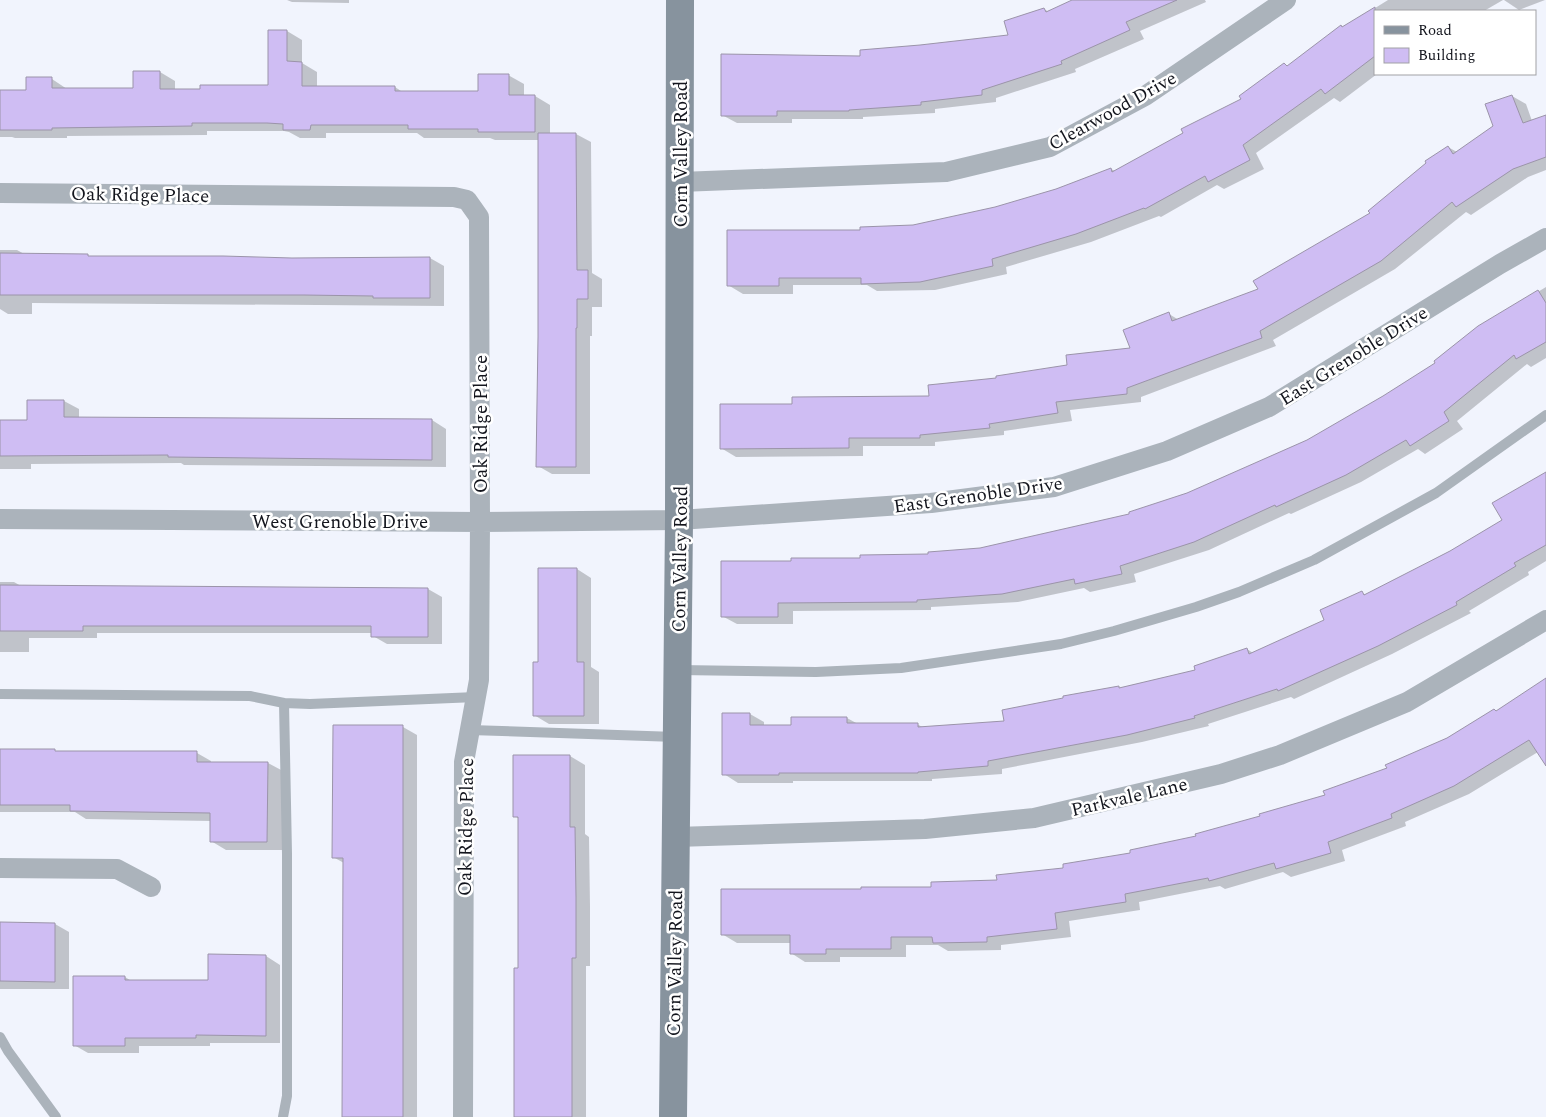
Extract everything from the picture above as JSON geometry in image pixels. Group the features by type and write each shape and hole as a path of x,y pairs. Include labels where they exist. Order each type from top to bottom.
{"main road":[{"name":"Corn Valley Road","path":"673,1117 679,520 680,0"}],"street":[{"name":"Clearwood Drive","path":"680,182 946,172 1050,147 1145,96 1286,0"},
{"name":"Oak Ridge Place","path":"0,193 454,197 466,200 479,217 480,680 464,762 463,1117"},
{"name":"East Grenoble Drive","path":"679,520 931,504 1054,487 1167,451 1269,407 1500,264 1546,238"},
{"name":"West Grenoble Drive","path":"0,519 480,522 679,520"},
{"name":"Parkvale Lane","path":"676,837 925,830 1034,818 1221,774 1280,755 1407,702 1546,620"},
{"path":"0,868 117,869 151,887"}],"lane":[{"path":"678,670 816,672 900,668 1061,644 1196,608 1314,560 1436,493 1546,415"},
{"path":"0,694 250,696 284,703 310,704 476,697"},
{"path":"283,1117 287,1067 287,854 284,703"},
{"path":"470,730 677,737"},
{"path":"0,1037 56,1117"}],"building":[{"path":"1072,0 1177,0 1126,22 1130,30 1061,61 1062,64 982,90 982,95 921,102 921,105 849,111 777,111 777,116 721,116 721,54 860,56 860,50 1008,35 1004,21 1044,8 1046,12"},
{"path":"1375,7 1374,57 1325,94 1321,89 1243,145 1250,160 1208,182 1205,176 1145,209 1076,234 992,259 993,266 920,282 861,284 861,278 779,278 779,286 727,286 727,230 860,230 860,227 913,225 995,207 1056,189 1111,168 1112,172 1183,133 1181,129 1241,99 1239,96 1284,63 1287,66 1341,25 1342,27"},
{"path":"268,30 287,30 287,61 302,62 302,86 395,86 395,91 478,91 478,74 509,74 509,95 535,95 535,132 478,132 478,129 408,129 408,125 311,125 310,130 283,130 283,124 267,123 192,123 192,126 0,130 0,90 26,90 26,77 52,77 52,88 133,88 133,71 160,71 160,89 200,89 200,85 268,85"},
{"path":"1512,95 1523,123 1546,115 1546,157 1513,169 1456,207 1452,202 1381,261 1260,331 1262,338 1127,388 1127,394 1056,402 1058,413 989,424 990,428 920,435 920,438 849,438 849,448 720,449 720,404 792,404 792,397 929,396 928,385 996,378 996,376 1067,365 1066,355 1130,348 1123,330 1169,312 1172,321 1258,289 1253,281 1370,213 1368,211 1426,163 1425,161 1448,146 1453,154 1493,126 1485,104"},
{"path":"538,133 576,133 577,270 588,270 588,299 577,299 576,467 536,467"},
{"path":"0,253 292,258 430,257 430,298 304,295 0,295"},
{"path":"1538,290 1546,303 1546,342 1516,359 1514,355 1444,412 1449,421 1410,446 1406,440 1346,475 1276,507 1275,505 1194,542 1120,566 1122,574 1075,584 1074,579 1002,594 917,600 917,602 778,603 778,617 721,617 721,561 791,561 791,558 860,558 860,555 928,554 928,552 980,548 1129,514 1129,512 1187,493 1307,440 1435,363 1434,361 1478,326"},
{"path":"27,400 64,400 64,417 432,419 432,460 168,457 168,455 0,456 0,420 27,420"},
{"path":"1546,472 1546,545 1514,563 1516,566 1456,602 1457,605 1378,646 1278,691 1277,689 1194,716 1195,718 1127,735 988,761 988,766 918,773 722,775 722,713 750,713 750,725 791,725 791,717 847,717 847,723 918,723 918,727 1004,721 1002,710 1063,698 1063,696 1119,686 1119,688 1195,670 1194,666 1247,648 1249,654 1324,620 1320,610 1362,591 1364,595 1450,551 1502,520 1492,503"},
{"path":"538,568 577,568 577,662 584,662 584,716 533,716 533,662 538,662"},
{"path":"0,585 428,588 428,637 371,637 371,626 83,626 83,631 0,631"},
{"path":"1546,678 1546,766 1529,740 1454,786 1391,814 1392,818 1328,842 1331,853 1276,869 1274,863 1209,881 1208,878 1125,894 1126,902 1055,913 1057,929 987,937 987,942 933,943 932,937 891,937 891,949 826,949 826,954 790,954 790,935 721,935 721,889 931,887 931,882 997,880 996,875 1063,868 1063,864 1130,853 1130,850 1196,836 1195,834 1325,795 1323,791 1387,768 1385,765 1447,738 1494,709 1496,711"},
{"path":"333,725 403,725 403,1117 342,1117 343,858 332,858"},
{"path":"0,749 197,751 197,762 268,762 267,842 210,842 210,813 70,811 70,805 0,805"},
{"path":"513,755 570,755 570,827 575,827 576,897 576,958 572,958 572,1117 514,1117 514,968 518,968 518,817 513,817"},
{"path":"0,922 55,923 55,982 0,981"},
{"path":"208,954 266,955 266,1036 196,1035 196,1038 125,1038 125,1046 73,1046 73,976 125,976 125,980 208,980"}]}
